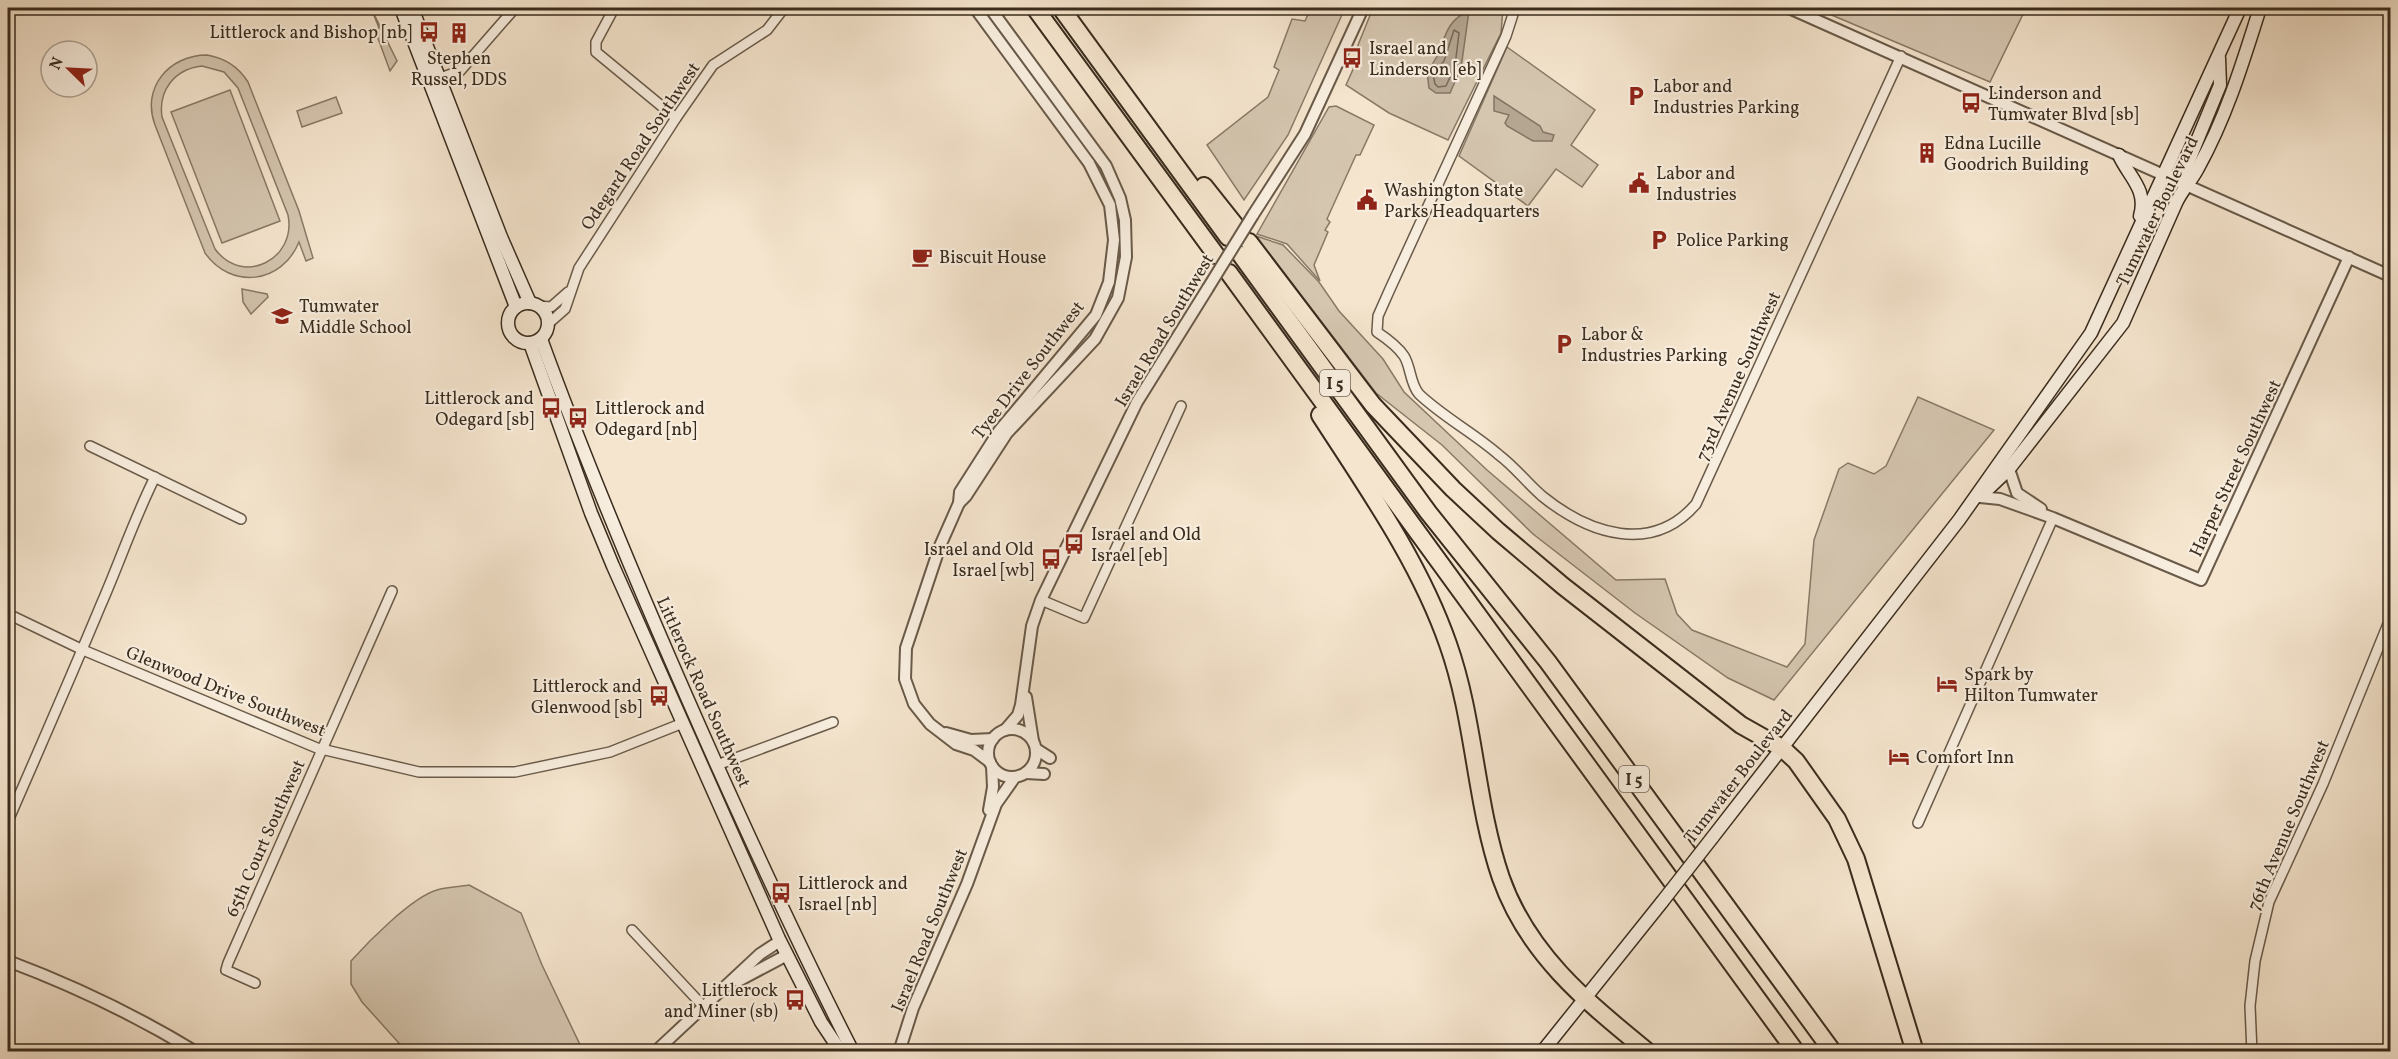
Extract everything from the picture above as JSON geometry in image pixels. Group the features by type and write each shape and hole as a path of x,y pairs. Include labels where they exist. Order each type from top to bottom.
{"highway":[{"path":"1035,8 1216,255"},
{"path":"1062,8 1110,62 1232,231"},
{"name":"I 5","path":"1782,748 1741,725 1563,586 1460,496 1408,445 1373,405 1245,248 1428,512 1548,662 1833,1052"},
{"name":"I 5","path":"1229,273 1796,1052"},
{"path":"1241,290 1386,519 1427,592 1460,682 1492,842 1507,892 1535,941 1584,1000 1648,1052"},
{"path":"1782,748 1796,761 1821,794 1856,858 1915,1052"}],"main road":[{"path":"401,8 516,307"},
{"path":"412,8 501,237 534,304 547,317 548,324 536,341 518,340 509,331 509,318 516,307 534,304"},
{"name":"Tumwater Boulevard","path":"1542,1052 1662,902 1959,520 2091,333 2240,8"},
{"name":"Tumwater Boulevard","path":"1959,520 2009,469 2123,323 2185,185 2198,170 2233,90 2260,8"},
{"path":"2185,185 2185,170 2220,85 2219,54"},
{"path":"2119,154 2124,168 2139,188 2142,202 2139,219 2141,225"},
{"name":"Littlerock Road Southwest","path":"536,341 591,513 780,941 821,1022 841,1052"},
{"name":"Littlerock Road Southwest","path":"536,341 717,765 799,946 853,1052"}],"street":[{"path":"440,78 460,71 515,8"},
{"path":"608,8 611,14 596,42 596,52 676,118"},
{"name":"Odegard Road Southwest","path":"548,324 565,309 569,291 579,268 676,118 716,62 762,33 774,23 784,8"},
{"name":"Tyee Drive Southwest","path":"975,8 1093,171 1110,205 1114,240 1109,282 1096,315 1085,331 999,431 960,492 959,503 940,546 906,648 905,679 914,704 921,715 956,744 982,755 991,764"},
{"name":"Tyee Drive Southwest","path":"959,503 966,496 1007,433 1095,339 1118,298 1126,257 1125,220 1120,198 1106,166 990,8"},
{"name":"Israel Road Southwest","path":"1005,730 1018,715 1032,626 1041,600 1137,402 1305,134 1363,8"},
{"name":"73rd Avenue Southwest","path":"1515,8 1502,45 1378,316 1377,332 1405,356 1418,392 1500,455 1542,496 1571,515 1601,528 1634,536 1660,530 1682,520 1696,504 1901,56"},
{"path":"1789,8 2391,276"},
{"name":"Harper Street Southwest","path":"1980,497 2000,499 2054,518 2201,580 2349,257"},
{"path":"534,304 551,307 569,291"},
{"path":"1041,600 1084,618 1181,406"},
{"path":"90,446 241,519"},
{"name":"Harper Street Southwest","path":"2009,469 2017,493 2054,518"},
{"path":"8,821 128,541 137,514 155,477"},
{"path":"1918,823 2054,518"},
{"name":"65th Court Southwest","path":"255,983 226,970 392,591"},
{"name":"Glenwood Drive Southwest","path":"8,614 82,650 323,749 419,772 515,772 610,752 683,723"},
{"name":"76th Avenue Southwest","path":"2252,1052 2250,1006 2255,961 2269,902 2323,784 2391,619"},
{"name":"Israel Road Southwest","path":"1024,681 1034,745"},
{"path":"717,765 833,722"},
{"path":"1044,774 1026,773 1015,777 1000,774 991,764 989,746 993,739 1005,730 1021,731 1050,758"},
{"name":"Tyee Drive Southwest","path":"940,732 971,740 993,739"},
{"path":"1026,773 1034,764 1034,745"},
{"name":"Israel Road Southwest","path":"985,834 993,787 991,764"},
{"name":"Israel Road Southwest","path":"901,1052 913,1008 967,884 985,834 1002,793 1015,777"},
{"path":"632,930 704,1007"},
{"path":"655,1052 760,954 780,941"},
{"path":"724,989 787,955"},
{"path":"8,961 89,997 196,1052"},
{"path":"893,1052 904,1038"}],"shaded area":[{"path":"371,8 397,61 390,71 375,30 379,28"},
{"path":"1311,8 1345,8 1288,135 1244,200 1207,145 1268,97 1279,70 1274,67 1292,19 1305,21"},
{"path":"1373,8 1503,8 1501,33 1448,140 1389,113 1346,85 1359,56 1358,45"},
{"path":"1815,8 2026,8 1990,82"},
{"path":"1507,47 1595,110 1571,145 1598,165 1582,187 1556,169 1528,206 1459,156"},
{"path":"207,55 220,58 240,71 248,82 299,211 313,258 306,261 299,242 281,267 269,274 242,277 228,273 216,265 205,253 155,125 152,111 155,87 162,76 170,67 193,56","holes":["202,66 224,72 238,88 288,215 289,231 284,244 276,255 265,263 253,267 239,266 227,260 215,249 162,117 163,98 170,82 176,76"]},
{"path":"230,90 280,221 222,243 171,112"},
{"path":"336,97 342,113 302,127 297,111"},
{"path":"1336,106 1374,125 1360,155 1356,155 1327,219 1330,222 1325,230 1328,232 1314,265 1320,281 1287,244 1257,234 1329,107"},
{"path":"1256,236 1283,245 1319,282 1339,311 1383,359 1404,392 1487,470 1616,580 1665,579 1677,614 1692,630 1787,667 1805,644 1814,540 1839,469 1848,463 1874,474 1886,466 1918,397 1994,430 1774,700 1728,678 1635,613 1533,534 1442,445 1376,393"},
{"path":"242,289 267,294 268,297 251,314 243,302"},
{"path":"469,885 521,913 542,965 583,1051 406,1051 362,1002 351,984 351,961 391,921 415,901 437,890"}],"water":[{"path":"1469,11 1461,68 1450,93 1436,93 1429,88 1427,71 1453,22"},
{"path":"1494,96 1540,126 1543,132 1554,135 1552,141 1533,141 1507,126 1505,123 1509,115 1494,111"}],"place":[{"name":"Littlerock and Bishop [nb]","path":"429,32"},
{"name":"Stephen Russel, DDS","path":"459,33"},
{"name":"Israel and Linderson [eb]","path":"1352,58"},
{"name":"Labor and Industries Parking","path":"1636,96"},
{"name":"Linderson and Tumwater Blvd [sb]","path":"1971,103"},
{"name":"Edna Lucille Goodrich Building","path":"1927,153"},
{"name":"Labor and Industries","path":"1639,183"},
{"name":"Washington State Parks Headquarters","path":"1367,200"},
{"name":"Police Parking","path":"1659,240"},
{"name":"Biscuit House","path":"922,257"},
{"name":"Tumwater Middle School","path":"282,316"},
{"name":"Labor & Industries Parking","path":"1564,344"},
{"name":"Littlerock and Odegard [sb]","path":"551,408"},
{"name":"Littlerock and Odegard [nb]","path":"578,418"},
{"name":"Israel and Old Israel [eb]","path":"1074,544"},
{"name":"Israel and Old Israel [wb]","path":"1051,559"},
{"name":"Spark by Hilton Tumwater","path":"1947,684"},
{"name":"Littlerock and Glenwood [sb]","path":"659,696"},
{"name":"Comfort Inn","path":"1899,757"},
{"name":"Littlerock and Israel [nb]","path":"781,893"},
{"name":"Littlerock and Miner (sb)","path":"795,1000"}]}
